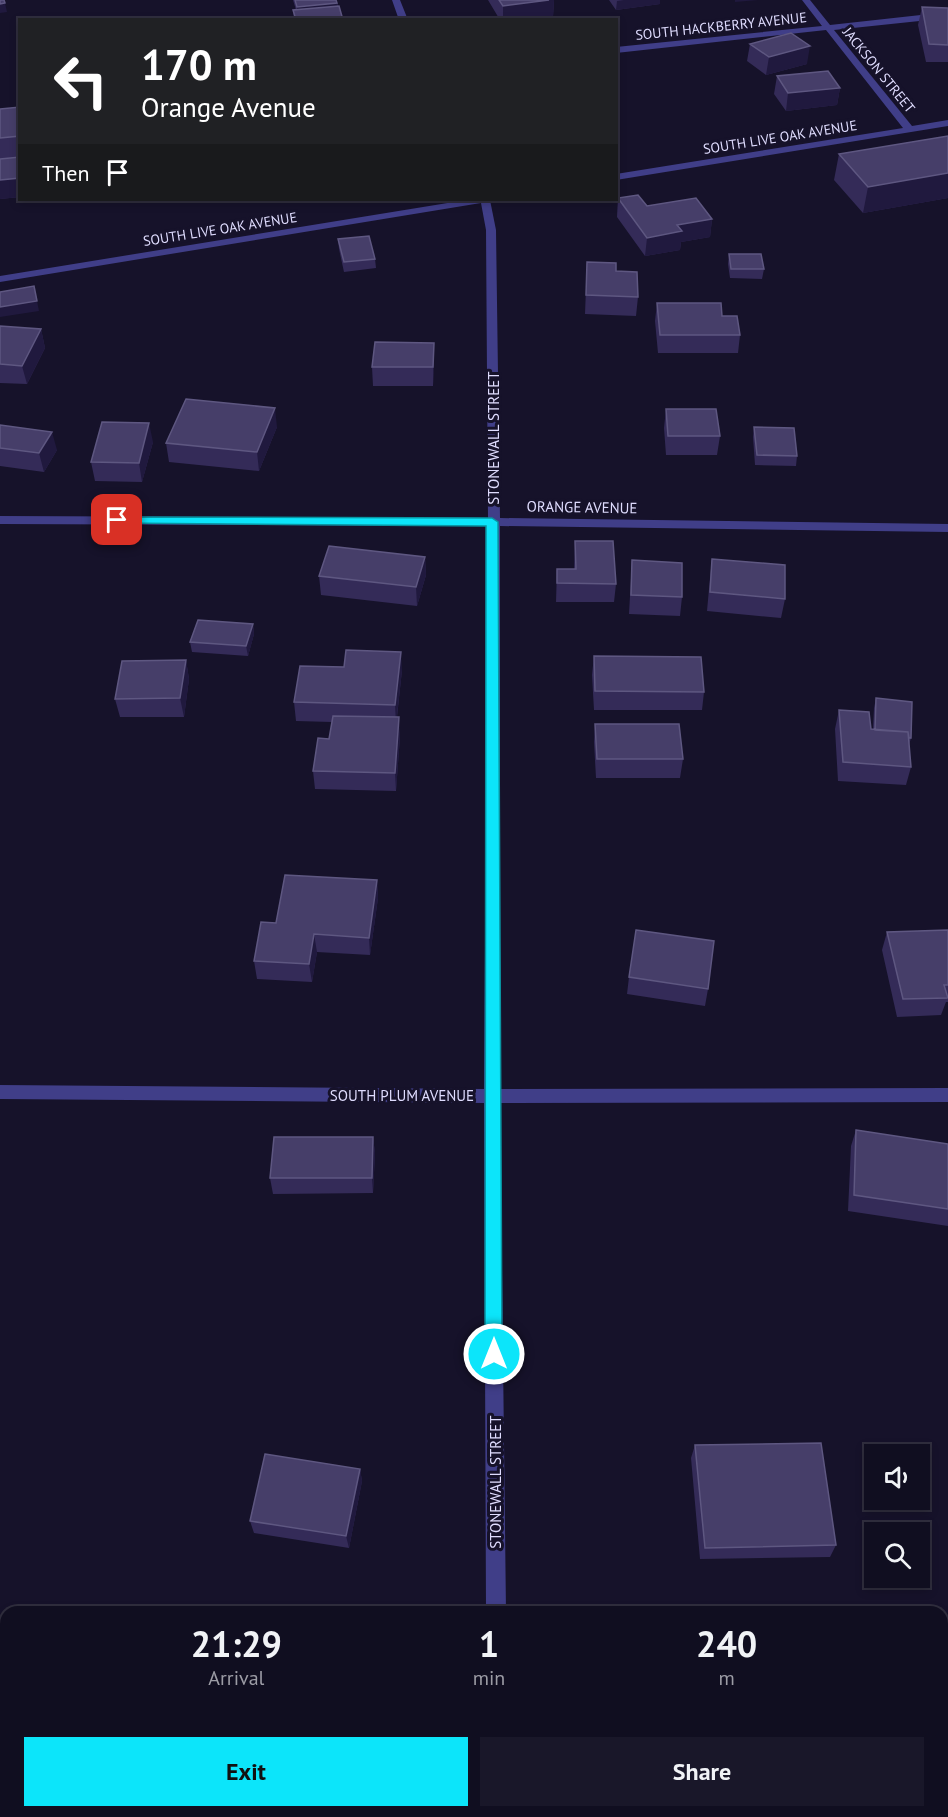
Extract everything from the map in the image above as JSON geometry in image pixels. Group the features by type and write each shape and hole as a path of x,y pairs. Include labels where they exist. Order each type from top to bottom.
{"street":[{"path":"396,0 403,18"},
{"name":"JACKSON STREET","path":"806,0 909,129"},
{"name":"SOUTH HACKBERRY AVENUE","path":"618,50 948,15"},
{"name":"SOUTH LIVE OAK AVENUE","path":"618,177 948,123"},
{"name":"SOUTH LIVE OAK AVENUE","path":"0,279 477,201"},
{"name":"STONEWALL STREET","path":"483,201 491,231 494,416 492,1096 496,1606"},
{"name":"ORANGE AVENUE","path":"0,520 492,522 948,528"},
{"name":"SOUTH PLUM AVENUE","path":"0,1092 492,1096 948,1095"}],"building":[{"path":"295,0 336,0 337,3 297,7"},
{"path":"499,0 549,0 503,6"},
{"path":"339,6 342,18 295,18 293,10"},
{"path":"922,7 948,8 948,45 929,44"},
{"path":"791,33 810,46 769,57 750,44"},
{"path":"828,71 840,88 788,93 777,76"},
{"path":"18,107 18,136 0,138 0,109"},
{"path":"948,136 948,173 868,187 839,154"},
{"path":"18,157 18,178 0,180 0,159"},
{"path":"638,195 647,206 696,198 712,219 677,225 682,231 647,238 618,198"},
{"path":"369,236 375,259 344,262 338,239"},
{"path":"729,254 761,254 764,269 731,269"},
{"path":"587,262 616,263 616,271 637,272 638,297 586,295"},
{"path":"34,286 37,301 0,307 0,292"},
{"path":"657,303 721,303 722,316 737,316 740,335 660,335"},
{"path":"0,326 41,329 22,366 0,364"},
{"path":"375,342 434,343 433,367 372,367"},
{"path":"186,399 275,408 257,452 166,443"},
{"path":"666,409 716,409 720,436 668,436"},
{"path":"102,422 149,423 139,463 91,462"},
{"path":"0,425 52,432 39,453 0,448"},
{"path":"754,427 794,428 797,456 757,455"},
{"path":"575,541 613,541 616,584 557,583 557,569 576,569"},
{"path":"329,546 425,557 416,587 319,576"},
{"path":"712,559 785,565 785,599 710,592"},
{"path":"632,560 682,563 682,597 631,595"},
{"path":"198,620 253,624 246,646 190,642"},
{"path":"346,650 401,652 395,705 294,702 300,666 344,667"},
{"path":"594,656 701,657 704,692 595,691"},
{"path":"186,660 180,698 115,699 122,661"},
{"path":"876,698 912,702 911,738 908,732 875,730"},
{"path":"839,710 869,712 871,729 908,732 911,767 843,762"},
{"path":"333,716 399,717 395,773 313,771 318,738 329,739"},
{"path":"595,724 679,724 683,759 597,759"},
{"path":"285,875 377,880 369,938 314,934 309,964 254,961 261,922 276,923"},
{"path":"636,930 714,941 708,989 629,977"},
{"path":"948,930 948,985 944,985 948,998 903,999 887,932"},
{"path":"856,1130 948,1144 948,1209 854,1195"},
{"path":"274,1137 373,1137 372,1178 270,1178"},
{"path":"821,1443 836,1545 705,1548 695,1445"},
{"path":"265,1454 360,1469 346,1536 250,1521"}],"route":[{"path":"117,520 492,522 494,1354"}]}
